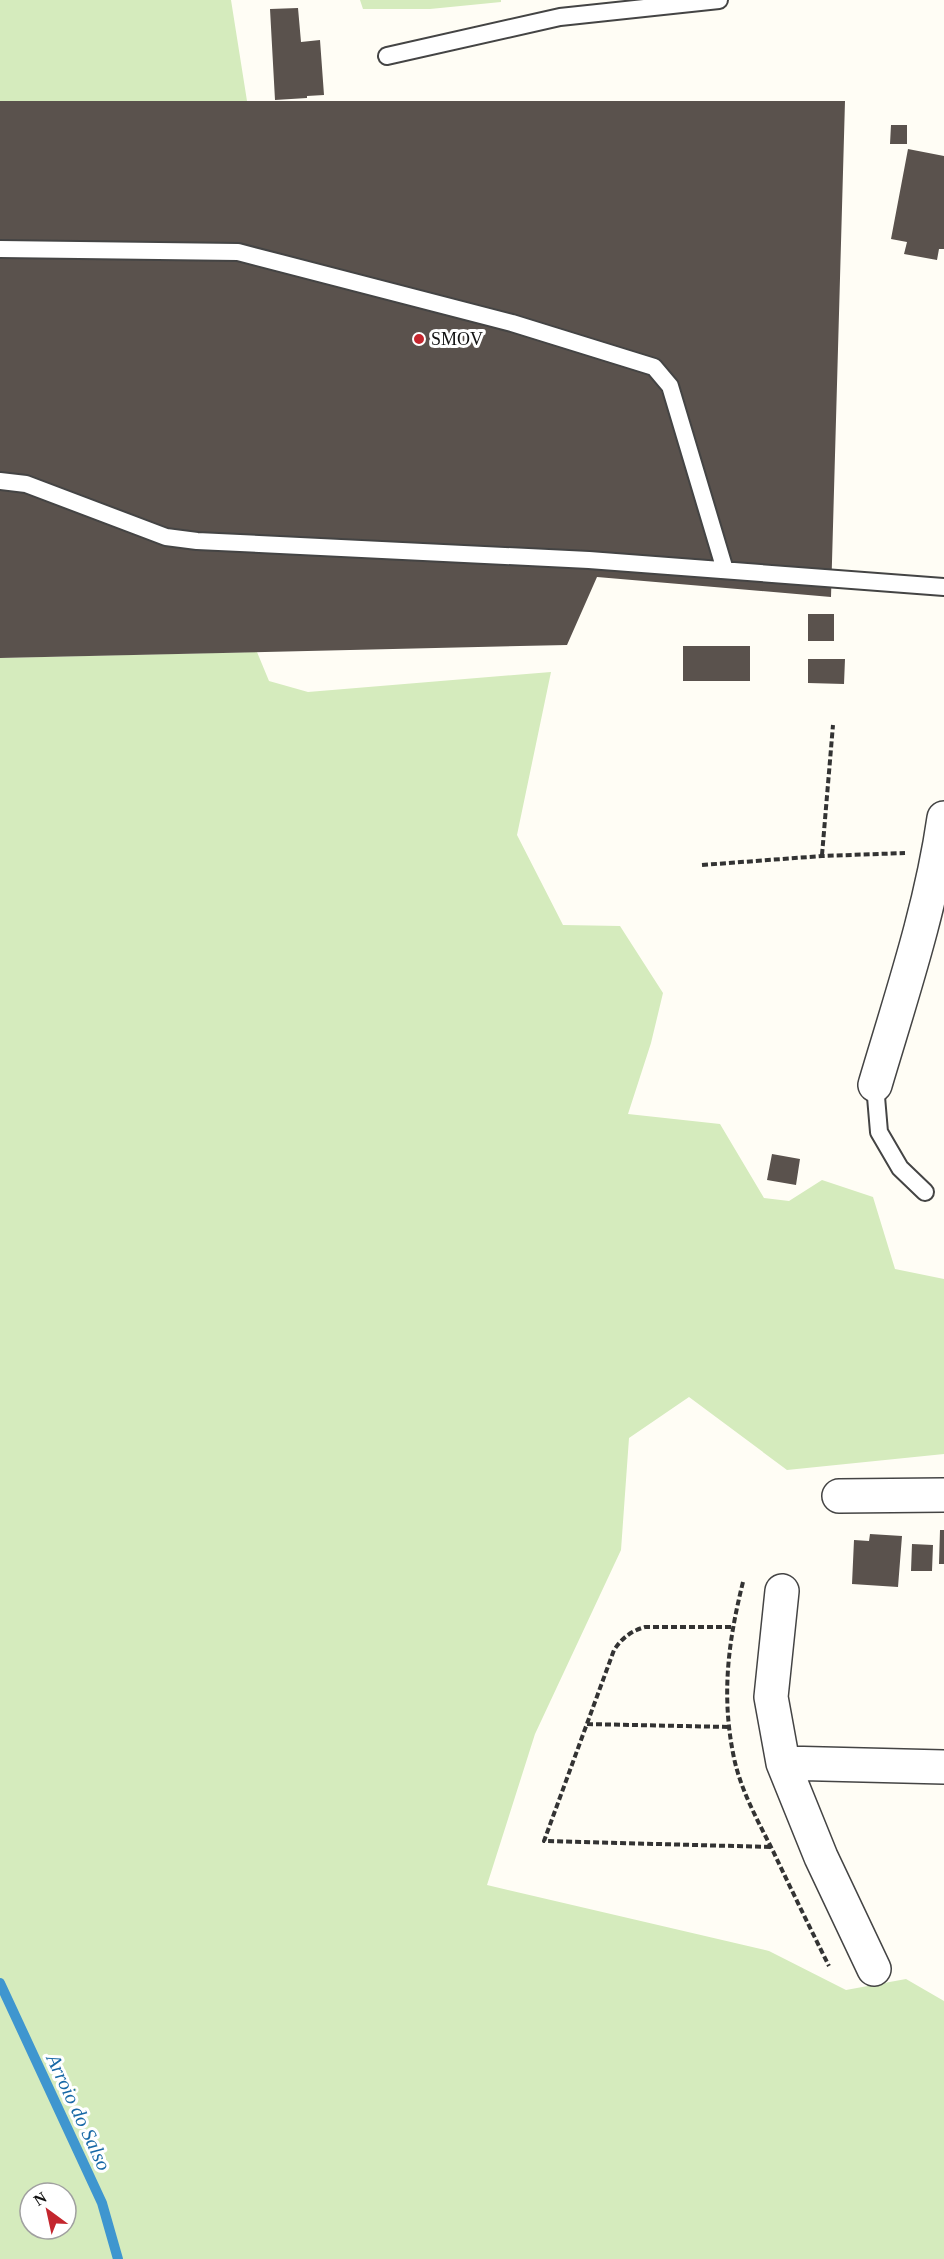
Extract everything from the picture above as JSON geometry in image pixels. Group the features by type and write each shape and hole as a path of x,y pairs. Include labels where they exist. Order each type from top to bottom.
{"street":[{"path":"875,1085 939,852 944,818"},
{"path":"839,1496 944,1495"},
{"path":"782,1591 771,1697 783,1763 821,1857 874,1969"},
{"path":"783,1763 944,1767"}],"lane":[{"path":"387,56 560,17 719,0"},
{"path":"0,249 238,252 512,323 654,367 670,386 725,570"},
{"path":"0,481 26,484 166,537 197,541 589,560 944,587"},
{"path":"875,1085 879,1132 900,1168 925,1192"}],"path":[{"path":"822,856 833,724"},
{"path":"702,865 822,856 939,852"},
{"path":"731,1627 645,1627 633,1631 624,1638 614,1650 544,1841 771,1847"},
{"path":"587,1724 729,1727"}],"green space":[{"path":"0,0 231,0 247,101 0,101"},
{"path":"360,0 501,0 501,2 430,9 363,9"},
{"path":"257,652 269,681 308,692 551,672 517,835 563,925 620,926 663,993 651,1043 628,1114 720,1124 764,1198 789,1201 822,1180 873,1197 895,1269 944,1279 944,1454 787,1470 689,1397 629,1438 621,1550 535,1734 487,1885 769,1951 846,1990 906,1979 944,2001 944,2259 0,2259 0,658"}],"building":[{"path":"298,8 301,42 320,40 324,95 275,100 270,9"},
{"name":"SMOV","path":"0,101 845,101 831,597 597,577 567,645 0,658"},
{"path":"891,125 907,125 907,144 890,144"},
{"path":"908,149 944,156 944,249 939,249 937,260 904,254 907,242 891,239"},
{"path":"808,614 834,614 834,641 808,641"},
{"path":"683,646 750,646 750,681 683,681"},
{"path":"808,659 845,659 844,684 808,683"},
{"path":"772,1154 800,1159 796,1185 767,1180"},
{"path":"940,1530 944,1530 944,1564 939,1564"},
{"path":"870,1534 902,1536 898,1587 852,1584 854,1540 869,1541"},
{"path":"912,1544 933,1545 932,1571 911,1571"}],"waterway":[{"name":"Arroio do Salso","path":"0,1983 102,2203 118,2259"}],"place":[{"name":"SMOV","path":"419,339"}]}
